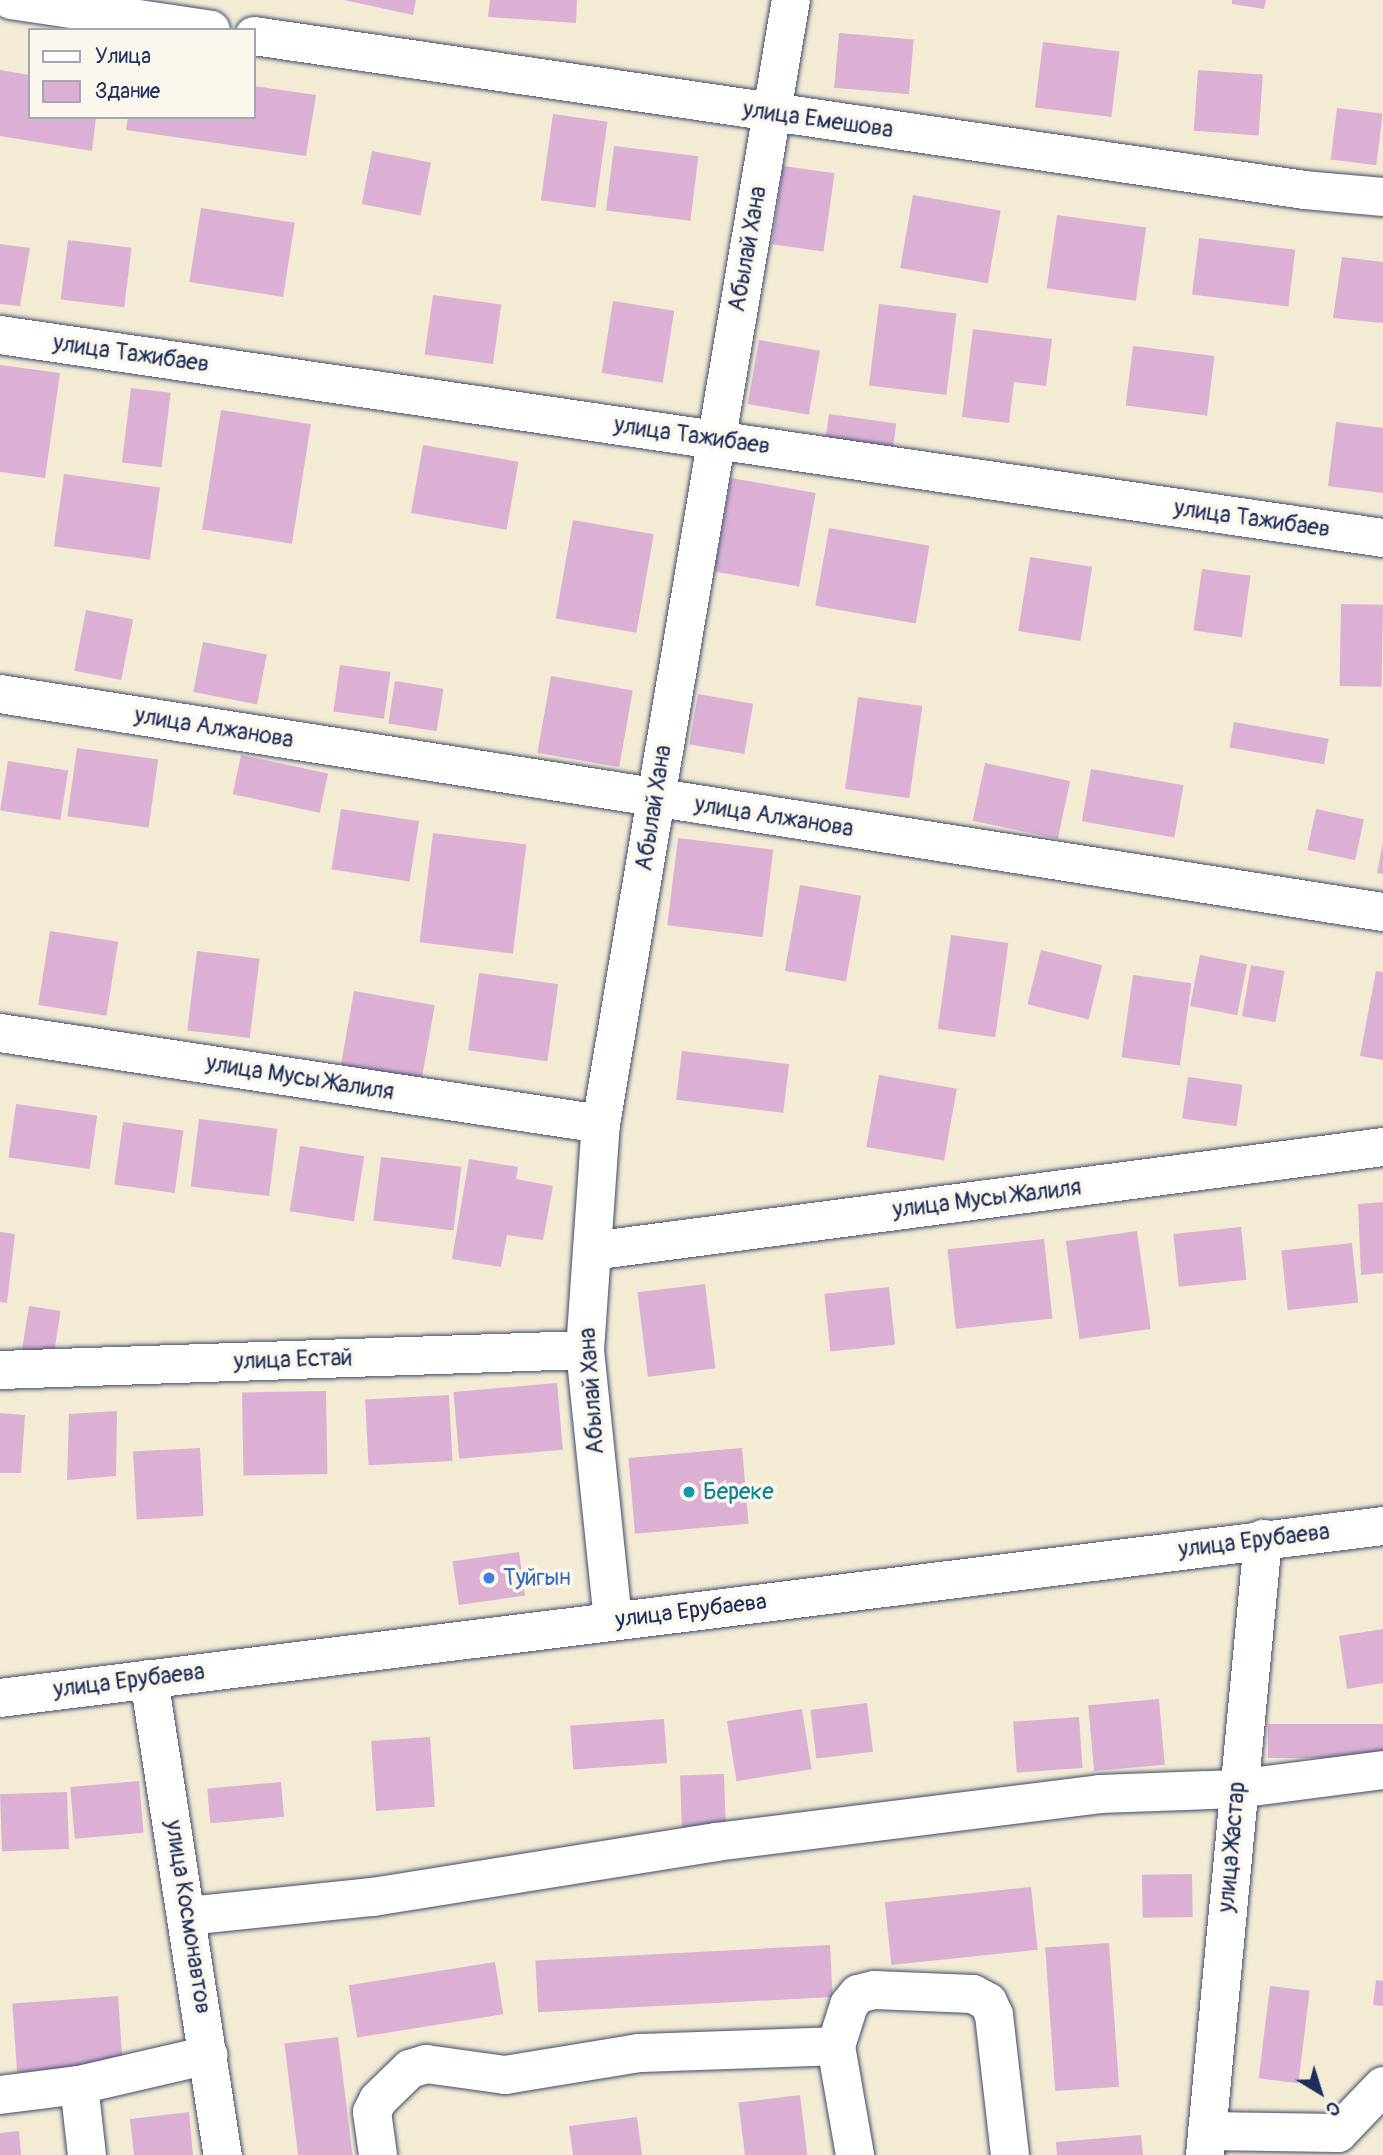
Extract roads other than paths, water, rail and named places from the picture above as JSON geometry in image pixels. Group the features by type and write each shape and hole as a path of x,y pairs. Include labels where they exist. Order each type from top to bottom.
{"street":[{"path":"11,0 198,28"},
{"name":"Абылай Хана","path":"613,1621 585,1350 601,1124 713,439 790,0"},
{"name":"улица Емешова","path":"256,36 772,113 1383,197"},
{"name":"улица Тажибаев","path":"0,335 1383,538"},
{"name":"улица Алжанова","path":"0,694 1383,912"},
{"name":"улица Мусы Жалиля","path":"0,1032 601,1124"},
{"name":"улица Мусы Жалиля","path":"592,1251 1383,1147"},
{"name":"улица Естай","path":"0,1370 585,1350"},
{"name":"улица Ерубаева","path":"0,1698 1383,1526"},
{"name":"улица Жастар","path":"1206,2143 1237,1789 1263,1539"},
{"name":"улица Космонавтов","path":"149,1679 188,1916 223,2155"},
{"path":"188,1916 373,1897 716,1842 1100,1794 1237,1789 1383,1770"},
{"path":"855,2155 836,2046 849,2005 858,1994 874,1990 973,1994 988,2002 994,2015 1010,2155"},
{"path":"378,2155 372,2112 378,2100 410,2069 426,2064 505,2075 639,2053 836,2046"},
{"path":"0,2095 79,2085 209,2055"},
{"path":"79,2085 88,2155"},
{"path":"1206,2143 1338,2144 1383,2086"}],"place":[{"name":"Береке","path":"689,1492"},
{"name":"Туйгын","path":"489,1578"}]}
